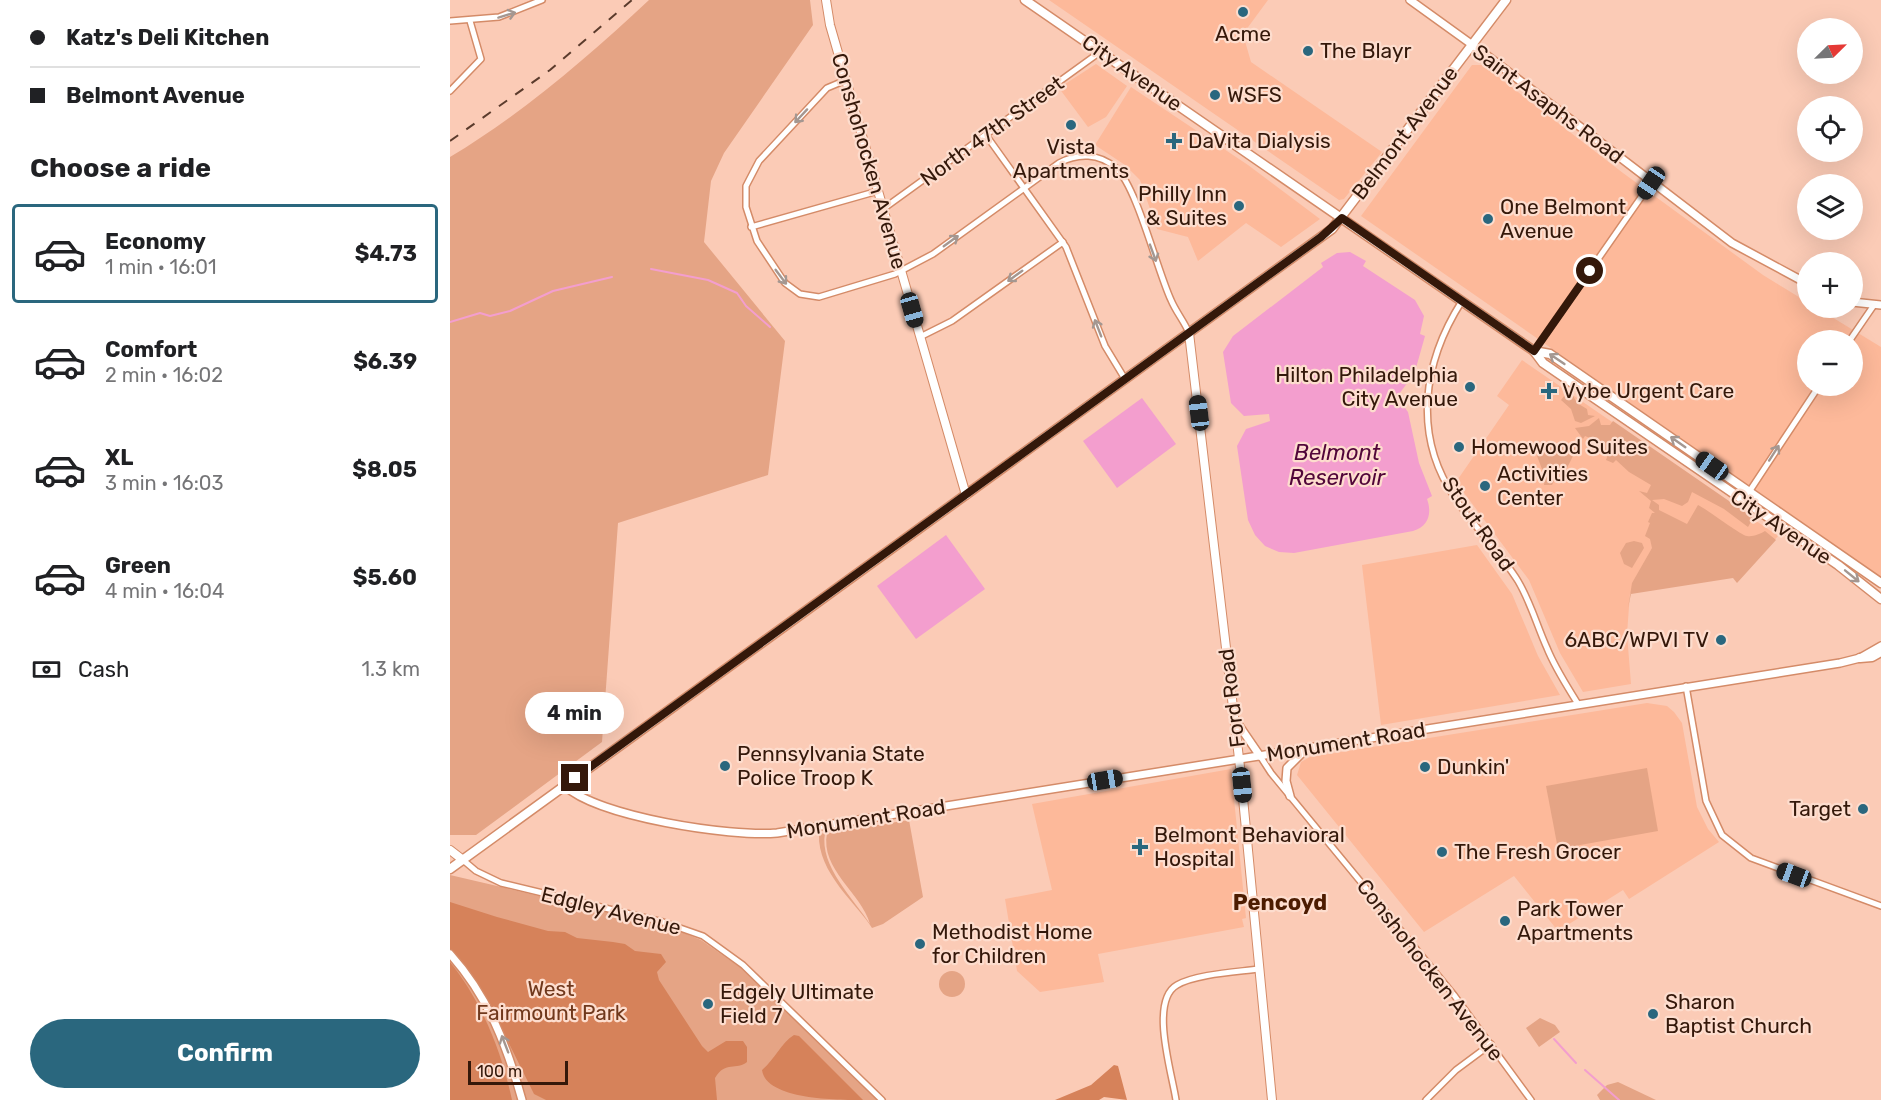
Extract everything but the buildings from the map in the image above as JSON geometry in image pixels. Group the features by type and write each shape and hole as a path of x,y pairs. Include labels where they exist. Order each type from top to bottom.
{"main road":[{"name":"Conshohocken Avenue","path":"826,0 830,25 966,495"},
{"name":"City Avenue","path":"1025,0 1534,351 1543,363 1838,565 1881,600"},
{"name":"Belmont Avenue","path":"450,869 1329,231 1342,218 1506,0"},
{"name":"Ford Road","path":"1189,333 1239,759 1272,1100"},
{"name":"City Avenue","path":"1534,351 1550,354 1881,583"},
{"path":"1604,405 1617,400"},
{"path":"1860,658 1872,657 1881,652"},
{"path":"450,850 463,860"}],"street":[{"path":"450,20 470,21 499,17 542,0"},
{"name":"Saint Asaphs Road","path":"1410,0 1736,246 1797,278"},
{"path":"450,91 481,59 470,21"},
{"name":"North 47th Street","path":"883,209 1100,52"},
{"path":"846,80 827,88 756,165 745,191 751,227 765,256 785,283 806,296 826,296 887,278 933,254 1065,160 1083,155 1099,158 1113,165 1125,178 1171,300 1189,333"},
{"path":"986,135 1063,242 1105,346 1125,380"},
{"path":"1534,351 1651,183"},
{"path":"751,227 878,191"},
{"path":"920,337 952,321 1063,242"},
{"name":"Stout Road","path":"1462,302 1442,338 1430,374 1427,417 1434,454 1455,499 1520,585 1550,655 1578,704"},
{"path":"1858,330 1877,305"},
{"path":"1749,492 1812,396"},
{"name":"Monument Road","path":"565,786 587,801 614,808 710,831 760,834 1260,756 1860,658 1881,646"},
{"path":"1686,686 1706,801 1711,817 1722,835 1751,858 1881,906"},
{"path":"1234,716 1260,756"},
{"path":"1290,796 1286,782 1287,768 1295,757 1309,748"},
{"name":"Conshohocken Avenue","path":"1260,756 1290,796 1454,995 1532,1100"},
{"name":"Edgley Avenue","path":"463,860 476,871 501,883 663,922 702,936 743,965 882,1100"},
{"path":"450,954 471,979 491,1013 507,1048 522,1100"},
{"path":"1176,1100 1163,1022 1166,995 1173,987 1190,980 1259,969"},
{"path":"1426,1100 1456,1070 1491,1044"}],"shaded area":[{"path":"1049,0 1268,0 1243,34 1251,62 1382,152 1344,199 1339,200"},
{"path":"1096,64 1127,86 1106,117 1088,127 1059,88"},
{"path":"1472,65 1483,65 1623,173 1763,275 1797,296 1797,318 1833,318 1853,330 1797,330 1797,396 1863,396 1863,336 1881,347 1881,577 1361,216"},
{"path":"1131,87 1248,165 1320,219 1281,247 1246,223 1198,261 1188,237 1157,229 1140,180 1125,165 1095,145"},
{"path":"1522,360 1778,536 1744,574 1630,593 1627,634 1631,684 1583,692 1560,653 1529,580 1456,482 1509,405 1497,396"},
{"path":"1477,545 1512,594 1538,656 1560,695 1381,725 1362,565"},
{"path":"1647,703 1667,706 1682,723 1697,807 1708,829 1719,842 1629,899 1623,890 1558,931 1514,876 1424,932 1297,775 1301,762 1310,757"},
{"name":"Belmont Behavioral Hospital","path":"1231,769 1246,918 1242,919 1244,927 1098,954 1104,982 1040,992 1017,971 1005,899 1052,890 1032,804"}],"green space":[{"path":"649,0 810,0 813,25 724,153 711,181 704,242 785,341 768,475 618,523 602,742 476,835 450,835 450,157 503,122 554,84"},
{"path":"1572,394 1577,403 1587,409 1588,415 1595,416 1581,423 1575,421 1571,409 1561,400 1565,395 1571,396"},
{"path":"1599,418 1601,425 1610,425 1613,421 1758,521 1752,520 1748,527 1724,509 1692,492 1688,502 1682,506 1664,499 1652,500 1659,505 1659,510 1687,524 1698,505 1743,535 1752,536 1765,531 1776,540 1737,583 1733,578 1631,594 1628,608 1632,583 1652,548 1650,539 1645,536 1650,523 1648,522 1652,513 1655,513 1649,508 1651,501 1639,491 1647,493 1651,485 1629,472 1616,460 1613,463 1606,460 1609,452 1589,442 1590,438 1585,436 1583,439 1575,428 1589,426"},
{"path":"1567,443 1577,445 1577,448 1564,474 1558,473 1552,485 1544,485 1545,477 1537,456 1547,448"},
{"path":"1634,541 1642,543 1644,548 1632,568 1624,564 1620,553 1626,543"},
{"path":"1647,768 1658,831 1558,849 1546,786"},
{"path":"909,820 923,897 883,924 872,928 831,875 820,848 819,834 825,833 825,845 827,858 832,870 870,924 858,901 835,870 826,846 827,833"},
{"name":"West Fairmount Park","path":"450,875 667,926 701,940 741,968 877,1100 450,1100"},
{"path":"450,902 548,931 565,932 577,938 625,944 635,951 661,954 666,962 657,972 659,980 702,1046 708,1052 726,1041 743,1041 747,1047 747,1062 723,1069 715,1078 717,1100 546,1100 534,1094 488,1001 450,949"},
{"path":"450,962 472,993 489,1027 512,1100 450,1100"},
{"path":"952,971 961,975 965,984 961,993 952,997 943,993 939,984 943,975"},
{"path":"1540,1018 1555,1025 1560,1032 1539,1047 1526,1028"},
{"path":"794,1035 799,1036 863,1100 837,1100 789,1093 766,1080 762,1070 785,1042"},
{"path":"1114,1065 1118,1066 1127,1100 1104,1097 1099,1100 1055,1100 1091,1085"},
{"path":"1618,1082 1656,1100 1600,1100 1597,1095 1607,1085"}],"water":[{"name":"Belmont Reservoir","path":"1350,252 1366,261 1363,266 1415,300 1424,316 1420,334 1425,336 1412,382 1408,382 1399,394 1387,399 1402,404 1408,412 1419,463 1432,496 1427,499 1429,514 1423,526 1413,531 1294,553 1279,552 1265,546 1255,535 1248,520 1237,446 1246,429 1270,421 1269,414 1244,416 1231,403 1223,352 1233,336 1323,267 1321,263 1337,253"},
{"path":"1142,398 1176,444 1117,488 1083,441"},
{"path":"946,535 985,589 916,639 877,586"}],"waterway":[{"path":"651,269 708,280 737,293 746,306 770,327"},
{"path":"450,322 480,313 490,316 510,311 553,291 612,277"},
{"path":"1554,1039 1576,1063"},
{"path":"1585,1070 1619,1100"}],"railway":[{"path":"450,141 550,70 632,0"}],"place":[{"name":"Acme","path":"1243,12"},
{"name":"The Blayr","path":"1308,51"},
{"name":"WSFS","path":"1215,95"},
{"name":"Vista Apartments","path":"1071,125"},
{"name":"DaVita Dialysis","path":"1174,141"},
{"name":"Philly Inn & Suites","path":"1239,206"},
{"name":"One Belmont Avenue","path":"1488,219"},
{"name":"Hilton Philadelphia City Avenue","path":"1470,387"},
{"name":"Vybe Urgent Care","path":"1549,391"},
{"name":"Homewood Suites","path":"1459,447"},
{"name":"Activities Center","path":"1485,486"},
{"name":"6ABC/WPVI TV","path":"1721,640"},
{"name":"Pennsylvania State Police Troop K","path":"725,766"},
{"name":"Dunkin'","path":"1425,767"},
{"name":"Target","path":"1863,809"},
{"name":"Belmont Behavioral Hospital","path":"1140,847"},
{"name":"The Fresh Grocer","path":"1442,852"},
{"name":"Park Tower Apartments","path":"1505,921"},
{"name":"Methodist Home for Children","path":"920,944"},
{"name":"Edgely Ultimate Field 7","path":"708,1004"},
{"name":"Sharon Baptist Church","path":"1653,1014"}],"district":[{"name":"Pencoyd","path":"1280,902"}],"route":[{"path":"575,778 1332,229 1342,218 1534,351 1590,271"}]}
